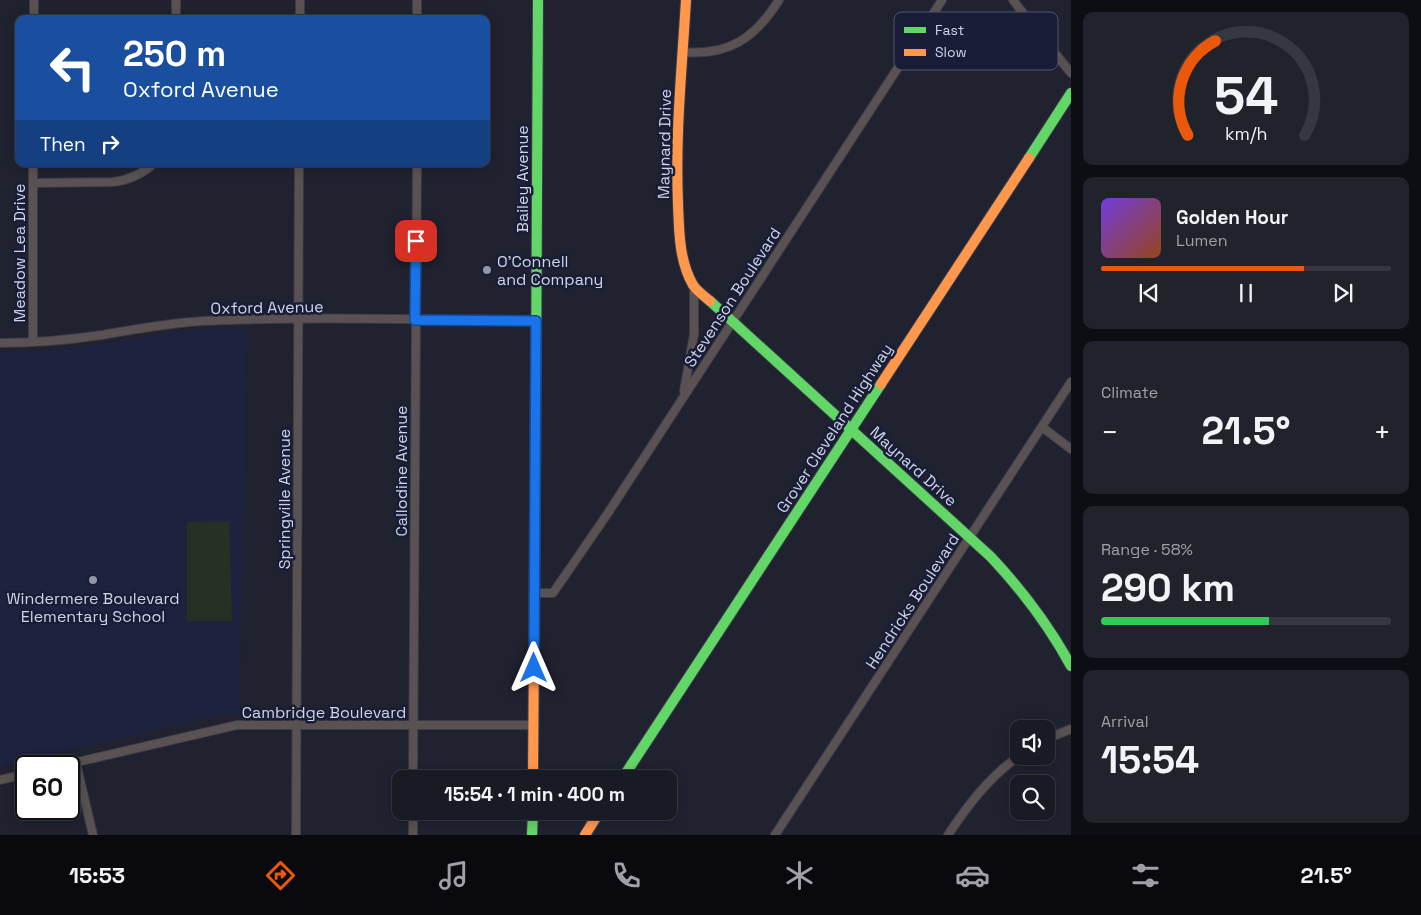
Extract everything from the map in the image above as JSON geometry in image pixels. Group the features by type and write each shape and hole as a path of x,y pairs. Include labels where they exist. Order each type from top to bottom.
{"main road":[{"name":"Bailey Avenue","path":"533,770 538,0"},
{"name":"Maynard Drive","path":"686,0 677,132 677,192 682,253 688,275 694,287 991,557 1029,599 1046,622 1071,666"},
{"name":"Grover Cleveland Highway","path":"628,770 1071,93"},
{"path":"532,820 532,835"},
{"path":"585,835 594,820"}],"street":[{"path":"34,0 34,15"},
{"path":"176,0 176,15"},
{"path":"300,0 300,15"},
{"path":"417,0 417,15"},
{"path":"683,52 708,52 738,43 761,26 779,0"},
{"name":"Stevenson Boulevard","path":"934,12 942,0"},
{"path":"1012,0 1022,12"},
{"path":"1058,57 1071,73"},
{"name":"Stevenson Boulevard","path":"534,593 552,593 608,513 896,70"},
{"name":"Meadow Lea Drive","path":"33,167 33,342"},
{"path":"33,183 113,182 136,176 150,167"},
{"name":"Springville Avenue","path":"296,835 299,167"},
{"name":"Callodine Avenue","path":"413,770 416,167"},
{"name":"Maynard Drive","path":"683,396 694,334 694,287"},
{"name":"Oxford Avenue","path":"0,343 60,340 142,327 183,323 298,319 536,321"},
{"name":"Hendricks Boulevard","path":"776,835 1071,382"},
{"path":"1042,426 1071,449"},
{"name":"Cambridge Boulevard","path":"80,762 237,725 533,725"},
{"path":"1055,735 1071,729"},
{"path":"948,835 981,790 1010,763"},
{"path":"0,780 15,777"},
{"path":"80,780 93,835"},
{"path":"412,835 413,820"}],"shaded area":[{"path":"223,328 247,329 239,714 224,714 47,755 15,755 15,763 0,766 0,352 69,349 181,331"}],"green space":[{"path":"229,521 232,621 187,621 187,522"}],"traffic: fast":[{"path":"536,378 538,0"},
{"path":"1029,158 1071,93"},
{"path":"710,301 991,557 1034,609 1054,637 1071,666"},
{"path":"628,770 881,384"},
{"path":"532,835 533,820"}],"traffic: slow":[{"path":"686,0 677,152 679,234 682,256 688,276 693,285 710,301"},
{"path":"881,384 1029,158"},
{"path":"533,770 536,378"},
{"path":"585,835 594,820"}],"place":[{"name":"O’Connell and Company","path":"487,270"},
{"name":"Windermere Boulevard Elementary School","path":"93,580"}],"route":[{"path":"416,241 415,320 536,321 534,668"}]}
